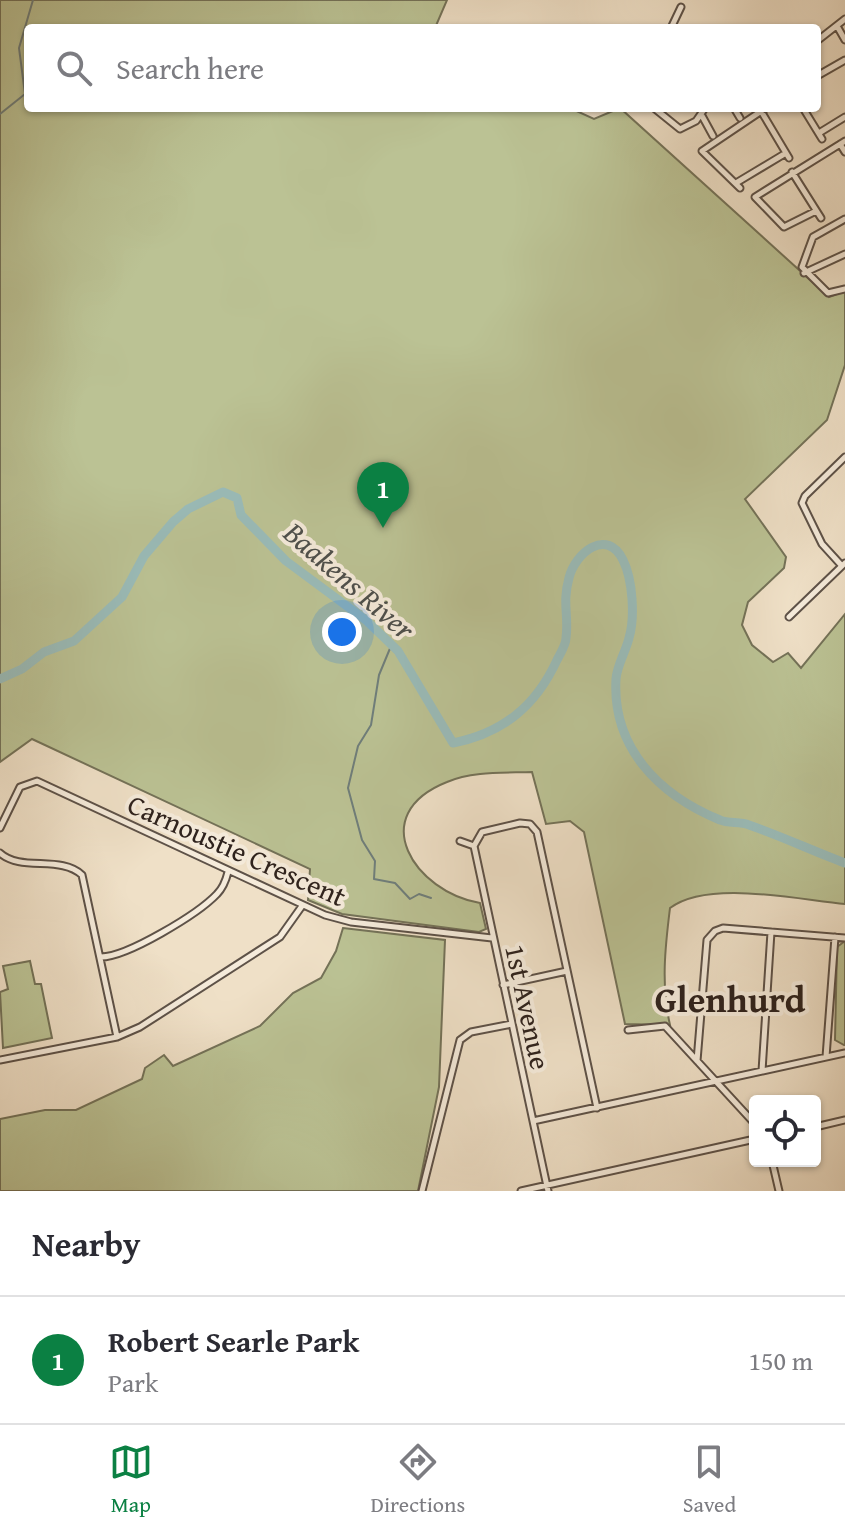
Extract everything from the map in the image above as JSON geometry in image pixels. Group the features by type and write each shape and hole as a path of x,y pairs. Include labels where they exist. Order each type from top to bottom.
{"street":[{"path":"673,24 681,7"},
{"path":"821,38 845,19"},
{"path":"837,26 845,40"},
{"path":"821,74 845,60"},
{"path":"659,112 678,129 685,128 701,114 713,136"},
{"path":"736,112 740,118"},
{"path":"761,112 702,151 738,186 788,155 765,112"},
{"path":"806,112 821,136 845,117"},
{"path":"816,211 784,227 756,201 756,193 842,142 845,152"},
{"path":"792,172 821,218"},
{"path":"845,219 813,237 802,267 804,273 828,293 845,289"},
{"path":"804,273 845,254"},
{"path":"789,617 843,565 822,544 802,503 805,496 845,457"},
{"name":"Carnoustie Crescent","path":"0,828 18,790 34,781 302,906 351,922 492,938"},
{"path":"460,841 474,846 478,835 488,830 520,823 534,828 597,1108"},
{"name":"1st Avenue","path":"474,846 547,1188"},
{"path":"0,853 11,860 72,868 80,873 117,1037"},
{"path":"101,957 126,952 206,903 220,891 228,872"},
{"path":"0,1060 117,1037 140,1027 280,937 302,906"},
{"path":"697,1061 707,940 719,929 845,938"},
{"path":"762,1071 771,932"},
{"path":"826,1057 835,937"},
{"path":"503,985 567,971"},
{"path":"422,1191 460,1040 469,1033 512,1024"},
{"path":"628,1030 664,1026 749,1118"},
{"path":"682,1044 699,1043"},
{"path":"533,1121 845,1053"},
{"path":"821,1126 845,1120"},
{"path":"521,1191 547,1188 749,1140"},
{"path":"773,1167 779,1191"}],"green space":[{"path":"0,0 447,0 437,24 24,24 24,112 579,112 594,119 611,112 624,112 829,297 845,291 845,365 827,420 745,499 786,557 784,568 748,602 742,625 752,645 773,662 788,653 801,668 845,614 845,904 730,893 687,899 670,908 665,981 670,1025 625,1024 584,832 570,821 546,824 532,772 488,773 457,778 422,796 408,813 404,832 408,851 419,869 436,884 457,896 480,903 486,929 479,932 342,914 308,900 310,869 32,739 0,762"},
{"path":"343,928 445,940 439,1087 418,1191 0,1191 0,1119 45,1110 76,1110 142,1079 145,1068 164,1055 173,1066 260,1026 293,993 321,978 336,951"},
{"path":"845,941 844,1045 835,1040 837,947"},
{"path":"30,961 35,984 41,984 52,1038 3,1048 0,992 8,989 3,966"}],"waterway":[{"path":"26,24 33,0"},
{"path":"24,31 19,48 24,86"},
{"path":"0,114 24,95"},
{"name":"Baakens River","path":"0,679 22,669 44,652 74,641 122,597 144,556 173,522 188,509 223,492 237,498 241,515 286,561 367,621 398,651 453,743 502,724 516,715 539,691 565,644 566,595 572,569 592,547 609,545 623,560 632,599 631,630 616,679 617,704 622,727 644,766 659,783 698,810 723,821 761,829 845,863"},
{"path":"391,646 379,675 371,725 358,746 348,788 362,840 375,861 374,879 395,883 410,899 419,894 431,898"}],"place":[{"name":"Robert Searle Park","path":"383,528"}],"district":[{"name":"Glenhurd","path":"730,999"}]}
